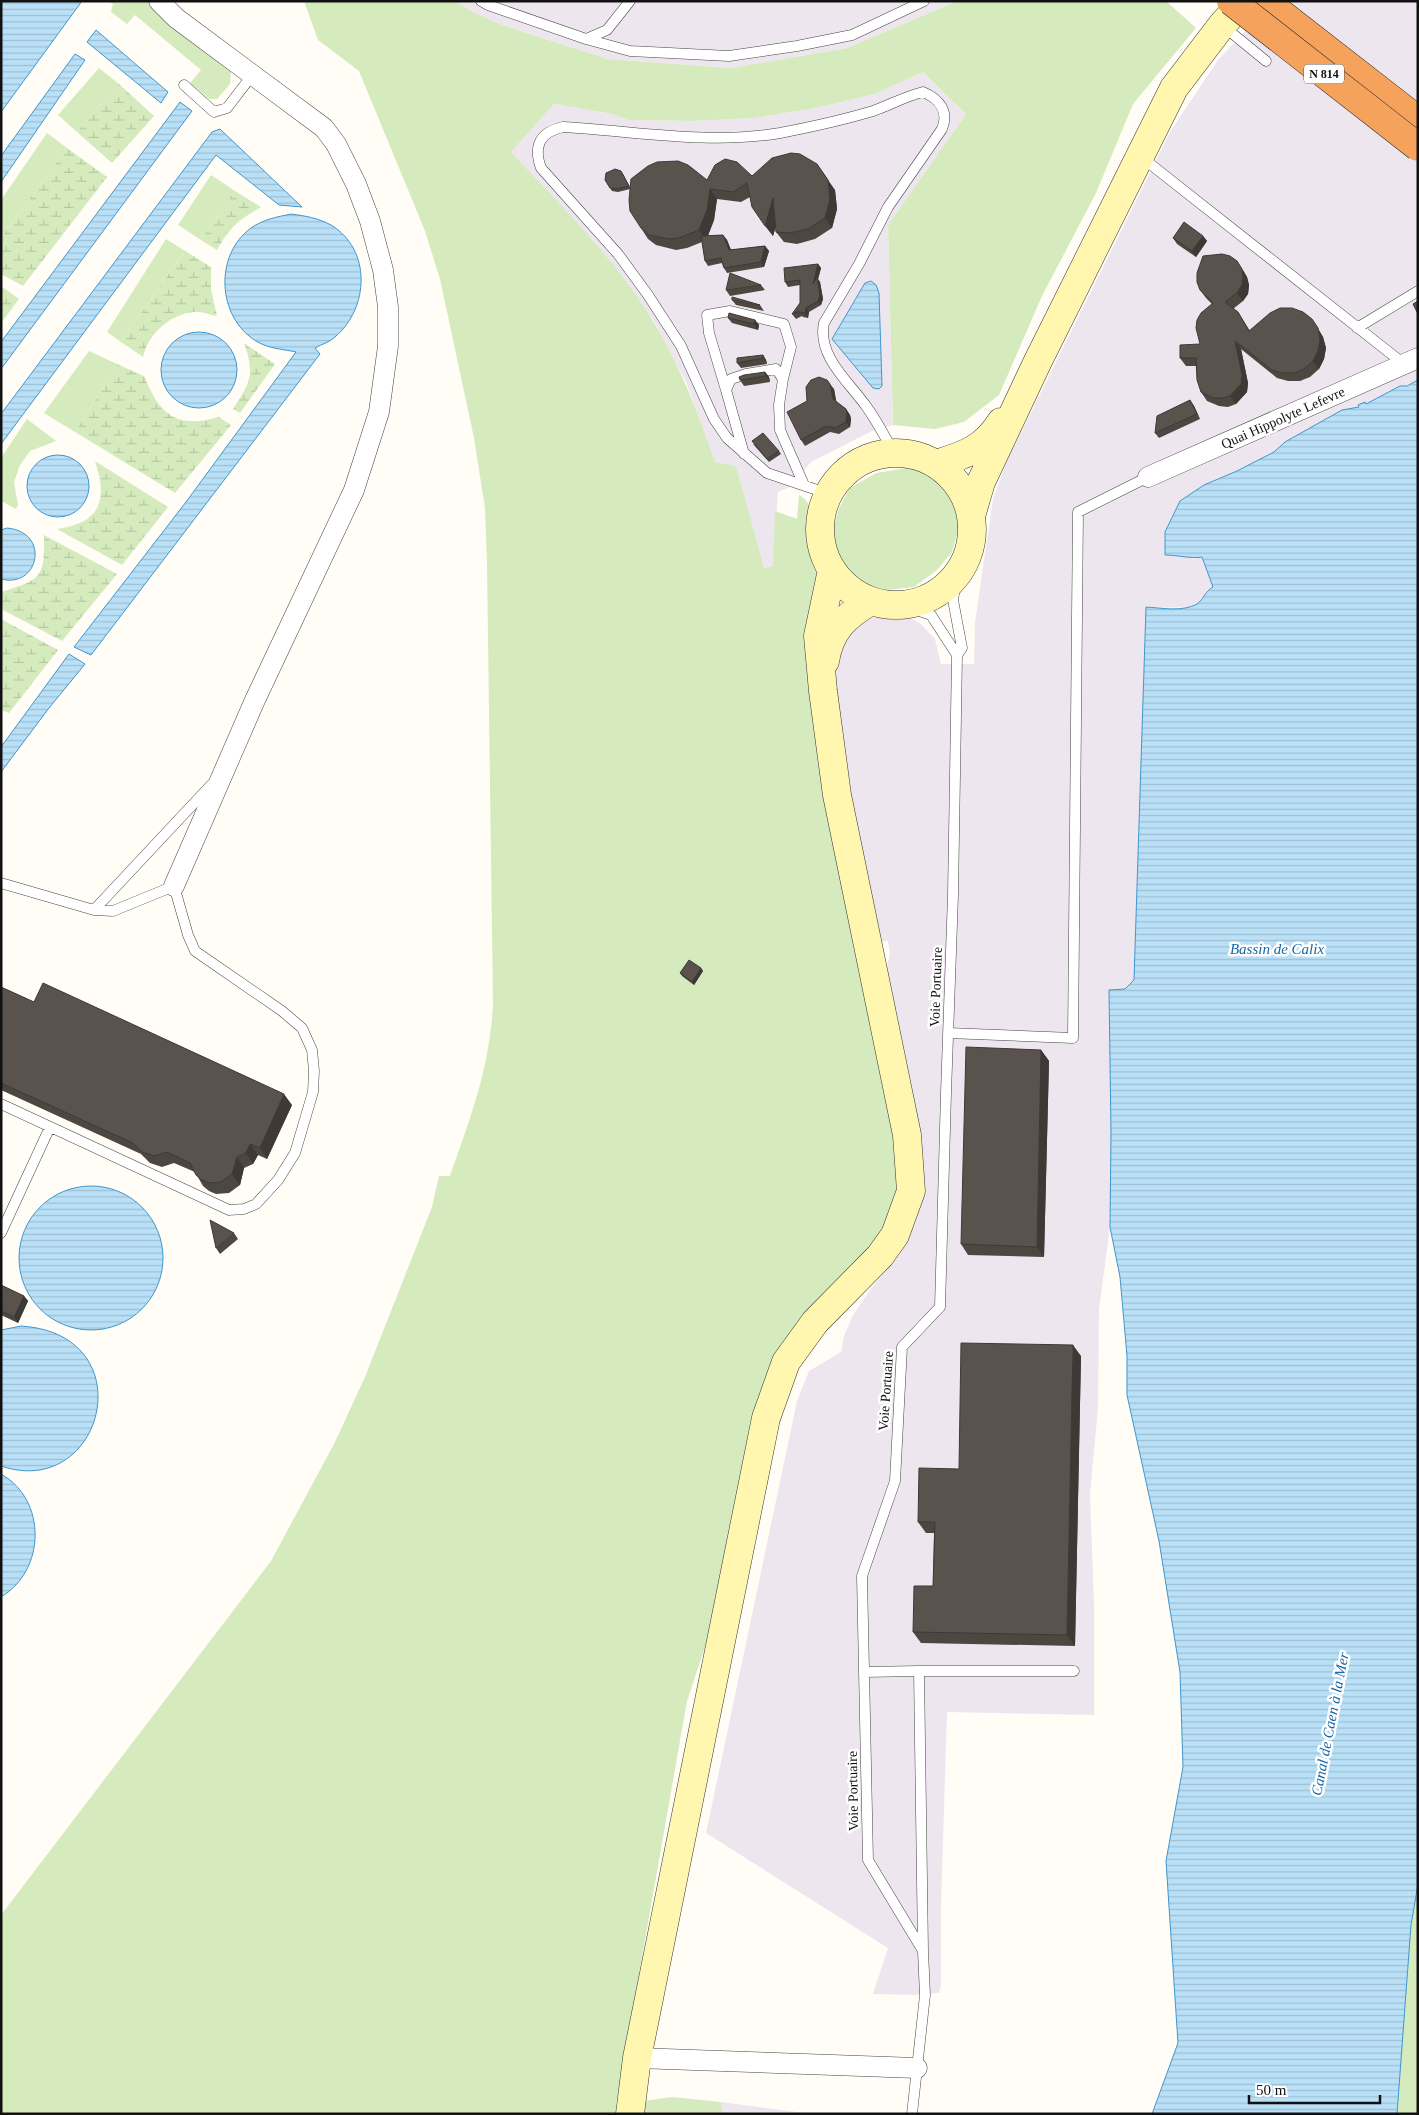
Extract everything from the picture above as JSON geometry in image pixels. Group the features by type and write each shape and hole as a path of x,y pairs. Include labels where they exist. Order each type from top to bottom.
{"highway":[{"name":"N 814","path":"1265,1 1418,120"},
{"name":"N 814","path":"1226,13 1418,147"}],"street":[{"path":"159,1 176,18 324,128 336,144 356,184 378,246 388,308 388,346 379,412 354,490 255,700 174,886"},
{"path":"971,516 981,482 1037,363 1174,88 1226,13 1244,1"},
{"name":"Quai Hippolyte Lefevre","path":"1148,477 1411,361"},
{"path":"936,464 978,448 992,435 1037,363"},
{"path":"894,453 909,454 936,464 949,474 967,500 972,532 965,562 956,575 941,590 923,600 902,605 871,601 856,594 842,583 832,570 821,543 821,514 816,490 842,476 853,466 866,459 894,453"},
{"path":"630,2114 637,2058 766,1418 786,1362 816,1322 880,1256 895,1235 911,1191 907,1135 837,795 818,636 832,570"},
{"path":"822,677 828,642 852,612 871,601"},
{"path":"637,2058 917,2068"}],"lane":[{"path":"481,1 586,39 630,51 729,56 797,46 852,35 924,1"},
{"path":"586,39 607,30 630,1"},
{"path":"1226,13 1266,61"},
{"path":"184,85 214,112 226,108 253,74"},
{"path":"816,490 767,473 744,455 727,438 714,420 681,346 648,295 618,254 541,168 537,159 538,142 556,129 579,128 670,137 733,137 778,133 825,124 874,110 923,92 936,99 945,112 946,121 888,207 859,264 824,323 822,333 830,359 838,372 865,405 894,453"},
{"path":"1140,156 1357,328 1411,361"},
{"path":"1357,328 1418,291"},
{"path":"744,455 709,332 707,315 730,310 784,324 791,347 779,405 780,430 816,490"},
{"path":"726,390 731,379 746,374 776,369 783,379"},
{"path":"948,1033 1073,1038 1078,512 1148,477"},
{"name":"Voie Portuaire","path":"912,2114 925,1994 923,1951 868,1860 862,1576 895,1481 902,1347 940,1307 953,895 957,659 962,648 953,600 956,575"},
{"path":"902,605 931,615 957,659"},
{"path":"94,910 225,770"},
{"path":"1,883 94,910 113,912 174,886 188,935 195,951 282,1011 302,1028 312,1050 314,1071 313,1092 294,1153 278,1180 256,1204 244,1209 228,1210 1,1104"},
{"path":"1,1233 50,1127"},
{"path":"919,1671 923,1951"},
{"path":"864,1672 1074,1671"}],"shaded area":[{"path":"455,1 957,1 847,48 731,68 608,59 502,25 473,12"},
{"path":"1274,1 1418,1 1418,380 1366,404 1365,402 1359,405 1359,407 1285,442 1274,452 1204,485 1180,501 1165,532 1165,554 1184,555 1194,559 1202,556 1213,587 1208,590 1198,603 1189,607 1146,608 1134,980 1125,989 1109,990 1110,1227 1099,1309 1098,1408 1090,1494 1094,1604 1094,1715 947,1712 941,1906 941,1985 939,1993 915,1995 873,1994 888,1948 706,1833 797,1401 809,1371 841,1352 844,1336 853,1315 870,1290 901,1253 916,1221 922,1186 921,1139 912,1086 886,972 890,954 888,941 881,942 849,793 836,684 836,666 845,636 865,619 887,615 911,618 921,624 935,639 941,664 974,664 975,622 993,499 1007,461 1170,132 1218,60"},
{"path":"923,72 966,114 888,225 893,425 872,431 811,462 790,487 778,492 773,566 763,568 736,466 715,462 686,382 654,322 611,262 511,152 554,104 612,114 628,120 693,121 754,118 816,108 875,94"},
{"path":"721,2102 812,2114 723,2114"}],"green space":[{"path":"107,1 149,1 152,6 231,70 230,84 217,99 209,99 190,83 201,70 135,15 127,24 111,12 113,4"},
{"path":"304,1 455,1 473,12 502,25 608,59 731,68 847,48 957,1 1166,1 1196,28 1133,104 1096,193 1042,296 999,395 964,422 935,429 893,425 888,225 966,114 923,72 875,94 816,108 755,118 693,121 628,120 612,114 554,104 511,152 605,255 639,299 654,323 673,356 715,462 736,466 764,568 773,566 775,511 797,519 799,495 805,499 811,509 814,548 819,568 899,1147 897,1199 881,1241 810,1313 720,1602 687,1701 616,2105 672,2097 721,2102 723,2114 1,2114 1,1915 271,1561 334,1444 365,1377 432,1207 439,1176 450,1176 478,1092 488,1051 493,1005 487,564 485,508 474,438 440,279 425,231 359,71 318,40"},
{"path":"99,68 119,84 77,132 58,115"},
{"path":"119,84 154,116 112,163 77,132"},
{"path":"47,133 67,148 1,238 1,200"},
{"path":"67,148 107,177 23,286 1,274 1,238"},
{"path":"211,175 235,191 201,240 178,225"},
{"path":"235,191 261,207 235,225 217,250 201,240"},
{"path":"166,239 185,251 121,342 107,332"},
{"path":"185,251 211,267 211,289 217,316 194,312 169,321 155,333 143,357 121,342"},
{"path":"1,286 19,299 1,323"},
{"path":"244,343 275,364 240,413 233,409 244,391 250,371"},
{"path":"89,351 117,364 75,432 44,413"},
{"path":"117,364 144,376 156,401 171,416 191,421 219,417 231,425 175,493 75,432"},
{"path":"27,419 56,441 30,451 20,465 14,482 18,505 16,509 1,501 1,458"},
{"path":"95,461 168,507 122,565 57,529 72,526 83,521 92,515 97,507 101,487"},
{"path":"906,468 932,472 951,488 958,504 959,527 952,552 937,570 914,587 887,590 861,584 845,574 836,558 832,533 839,508 850,488 876,473"},
{"path":"44,535 117,574 62,641 1,609 1,592 25,584 38,575 43,560"},
{"path":"1,619 58,650 9,713 1,710"},
{"path":"1418,1884 1418,2114 1396,2114 1411,1925"}],"water":[{"path":"1,1 82,1 1,112"},
{"path":"96,30 168,92 161,103 87,42"},
{"path":"75,54 85,60 1,182 1,156"},
{"path":"180,102 192,111 1,369 1,342"},
{"path":"220,129 302,207 279,205 216,155 1,444 1,414 212,132"},
{"path":"291,214 312,218 331,225 344,236 354,249 359,264 361,280 354,311 346,325 335,337 315,348 320,354 91,655 74,647 186,502 296,352 261,344 243,330 234,317 228,302 225,286 226,269 231,254 239,240 251,228 261,222"},
{"path":"871,281 876,285 879,293 882,386 879,389 873,388 832,339 865,283"},
{"path":"199,332 213,335 226,343 234,356 237,370 234,384 226,397 213,405 199,408 185,405 172,397 164,384 161,370 164,356 172,343 185,335"},
{"path":"1418,380 1418,1884 1411,1925 1397,2114 1152,2114 1178,2043 1166,1861 1183,1767 1180,1672 1159,1541 1127,1395 1127,1356 1120,1277 1110,1227 1109,990 1125,989 1134,980 1146,607 1185,608 1197,604 1213,587 1202,557 1165,555 1165,532 1180,501 1204,485 1274,452 1285,442 1342,410 1359,407 1358,405 1365,402 1366,404 1400,386 1407,386"},
{"path":"52,455 64,455 80,464 87,474 89,486 87,498 80,508 64,517 52,517 41,512 32,503 27,492 27,480 32,469 41,460"},
{"path":"7,528 21,532 30,539 34,549 35,559 31,568 24,576 14,580 1,579 1,530"},
{"path":"69,654 85,664 1,772 1,747"},
{"path":"91,1186 119,1191 142,1207 158,1230 163,1258 158,1286 142,1309 119,1325 91,1330 63,1325 40,1309 24,1286 19,1258 24,1230 40,1207 63,1191"},
{"path":"21,1326 60,1336 85,1356 97,1383 96,1412 86,1439 65,1460 37,1470 1,1466 1,1330"},
{"path":"1,1474 16,1486 27,1500 33,1517 35,1535 33,1553 26,1570 16,1585 1,1597"}],"building":[{"path":"791,153 800,154 817,164 828,180 830,199 825,218 808,229 789,233 776,232 773,198 765,226 752,207 747,183 733,192 710,189 707,210 699,230 679,238 669,239 649,235 641,228 630,211 631,179 648,166 657,162 678,161 688,165 707,180 715,165 725,159 737,162 752,176 772,158"},
{"path":"615,169 621,171 629,186 616,189 610,188 605,180 606,173"},
{"path":"1184,222 1203,236 1192,251 1173,238"},
{"path":"723,235 729,250 765,246 761,262 724,268 721,258 705,261 701,236"},
{"path":"1222,254 1230,256 1237,261 1242,269 1242,285 1237,293 1225,302 1238,312 1249,331 1270,313 1280,308 1292,308 1303,312 1312,319 1318,328 1320,340 1318,351 1313,361 1304,369 1294,373 1282,373 1272,370 1235,341 1242,375 1241,384 1230,396 1213,398 1201,392 1197,380 1196,358 1180,358 1180,345 1200,344 1196,328 1197,320 1201,313 1213,303 1200,290 1197,282 1197,273 1203,256"},
{"path":"818,264 813,284 817,277 820,295 818,301 806,308 805,313 799,311 792,314 800,303 800,280 785,282 784,268"},
{"path":"730,273 761,285 726,290"},
{"path":"732,297 743,300 760,305 732,300"},
{"path":"1418,301 1418,314 1413,304"},
{"path":"729,313 755,320 754,324 728,318"},
{"path":"763,355 763,358 737,363 737,358"},
{"path":"765,372 766,376 740,380 739,377 744,375"},
{"path":"819,377 827,380 830,384 833,399 846,409 846,422 835,428 826,426 801,440 787,412 807,401 806,387 811,380"},
{"path":"1190,400 1197,414 1155,433 1157,416"},
{"path":"763,433 779,451 767,459 752,441"},
{"path":"689,960 701,968 692,982 680,973"},
{"path":"43,983 284,1094 260,1148 250,1144 246,1153 237,1157 232,1174 221,1182 209,1183 196,1175 190,1163 167,1152 155,1156 142,1152 133,1143 1,1083 1,987 34,1002"},
{"path":"966,1047 1041,1050 1037,1247 961,1244"},
{"path":"210,1220 234,1233 216,1248"},
{"path":"1,1285 24,1296 14,1317 1,1311"},
{"path":"961,1343 1073,1345 1067,1635 913,1632 914,1586 933,1586 935,1522 918,1522 919,1468 959,1469"}],"water label":[{"name":"Bassin de Calix","path":"1277,949"},
{"name":"Canal de Caen à la Mer","path":"1330,1724"}]}
